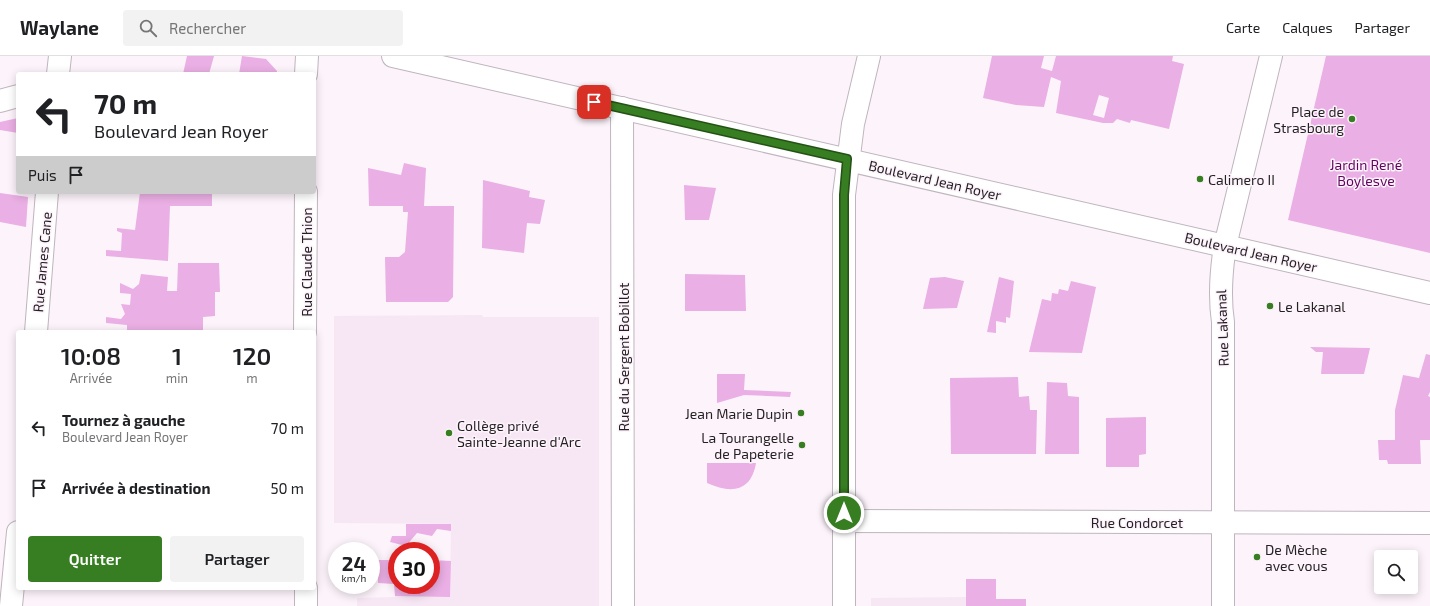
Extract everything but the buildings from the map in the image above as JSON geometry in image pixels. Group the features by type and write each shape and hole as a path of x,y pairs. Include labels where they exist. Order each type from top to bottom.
{"street":[{"path":"58,72 60,56"},
{"path":"306,72 307,56"},
{"name":"Boulevard Jean Royer","path":"394,56 1430,293"},
{"path":"844,606 844,195 847,159 853,124 868,56"},
{"name":"Rue Lakanal","path":"1223,606 1223,322 1220,290 1225,246 1271,56"},
{"path":"0,101 16,97"},
{"name":"Rue du Sergent Bobillot","path":"622,108 623,606"},
{"name":"Rue James Cane","path":"36,330 47,194"},
{"name":"Rue Claude Thion","path":"305,330 306,194"},
{"name":"Rue Condorcet","path":"844,521 1430,523"},
{"path":"11,606 16,553"},
{"path":"306,590 306,606"}],"shaded area":[{"path":"482,315 483,317 599,317 599,606 357,606 357,598 450,596 451,524 334,523 334,316"},
{"path":"966,597 966,606 871,606 871,598"}],"green space":[{"path":"187,56 214,56 210,72 183,72"},
{"path":"242,56 266,59 277,71 277,72 239,72"},
{"path":"992,56 1044,56 1041,68 1052,71 1056,56 1173,56 1172,61 1184,64 1169,129 1131,120 1130,123 1117,119 1113,123 1103,123 1056,113 1061,81 1051,77 1044,107 1016,105 983,98","holes":["1099,95 1109,98 1104,118 1093,115"]},
{"name":"Jardin René Boylesve","path":"1326,56 1430,56 1430,253 1288,220"},
{"path":"16,118 16,133 0,130 0,122"},
{"path":"404,163 426,168 424,206 454,206 453,297 448,302 386,302 385,257 399,257 405,252 408,212 403,212 403,206 369,206 368,168 401,175"},
{"path":"483,180 530,191 529,197 545,200 540,224 527,223 524,253 482,248"},
{"path":"684,185 716,188 709,220 685,220"},
{"path":"0,193 28,197 26,227 0,222"},
{"path":"140,194 212,194 212,206 170,206 168,261 106,256 106,250 121,251 122,233 117,231 117,228 135,230"},
{"path":"178,263 219,263 220,292 215,292 215,316 203,317 203,330 127,330 127,325 106,323 106,317 121,319 125,314 121,304 130,305 131,294 120,293 120,283 133,289 139,284 141,274 168,277 167,291 177,291"},
{"path":"685,274 745,275 746,311 685,311"},
{"path":"945,277 964,281 957,308 923,309 930,278"},
{"path":"999,277 1014,281 1010,318 1006,317 1006,323 996,321 996,333 987,332"},
{"path":"1071,281 1096,287 1082,353 1029,352 1042,299 1051,301 1052,293 1058,294 1059,289 1068,291"},
{"path":"1310,347 1370,348 1364,374 1321,374 1323,352 1316,352"},
{"path":"1426,354 1430,355 1430,392 1428,396 1430,397 1430,440 1420,440 1421,464 1388,464 1387,460 1379,460 1378,440 1395,440 1395,410 1403,375 1419,378"},
{"path":"717,374 745,374 744,390 791,392 790,397 744,395 717,403"},
{"path":"1018,377 1019,397 1029,396 1030,410 1037,410 1036,454 951,454 950,378"},
{"path":"1047,382 1067,383 1068,396 1079,397 1079,454 1045,454"},
{"path":"1146,417 1146,454 1139,455 1139,467 1106,467 1106,418"},
{"path":"707,463 756,463 750,480 745,485 739,488 724,489 707,483"},
{"path":"406,524 451,524 451,531 437,529 432,536 417,533 409,542 390,542 392,536 406,536"},
{"path":"380,560 388,560 388,584 380,583"},
{"path":"440,560 451,561 450,597 395,596 395,594 440,594"},
{"path":"966,579 996,579 996,599 1026,599 1026,606 966,606"}],"place":[{"name":"Place de Strasbourg","path":"1352,119"},
{"name":"Calimero II","path":"1200,179"},
{"name":"Le Lakanal","path":"1270,306"},
{"name":"Jean Marie Dupin","path":"801,413"},
{"name":"Collège privé Sainte-Jeanne d'Arc","path":"449,433"},
{"name":"La Tourangelle de Papeterie","path":"802,445"},
{"name":"De Mèche avec vous","path":"1257,557"}],"route":[{"path":"594,102 847,159 844,195 844,513"}]}
